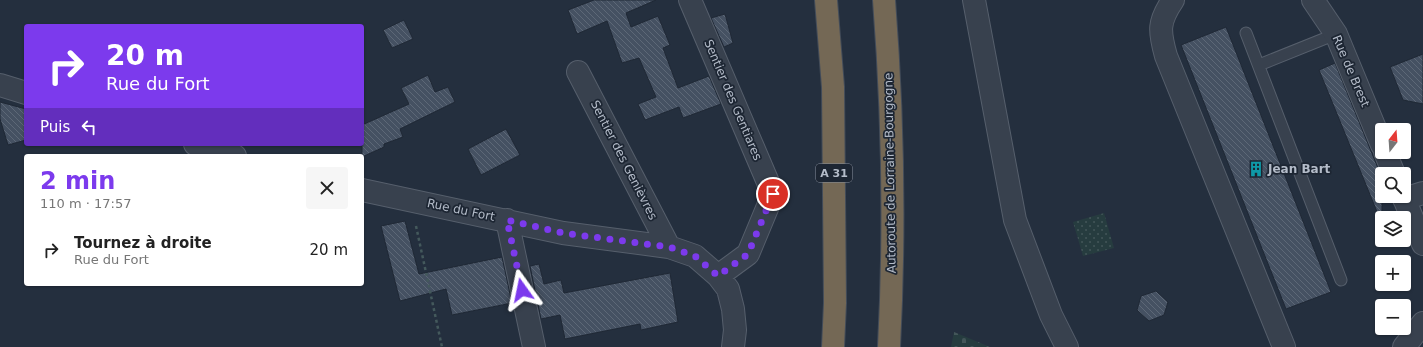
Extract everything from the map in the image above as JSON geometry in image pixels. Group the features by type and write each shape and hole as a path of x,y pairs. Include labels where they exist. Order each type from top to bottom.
{"highway":[{"name":"A 31","path":"826,0 833,87 835,303 833,347"},
{"name":"Autoroute de Lorraine-Bourgogne","path":"884,0 891,168 892,300 889,347"}],"street":[{"name":"Sentier des Gentiares","path":"690,0 773,194 748,254 718,276"},
{"path":"974,0 1015,220 1051,315 1067,347"},
{"path":"1173,0 1164,13 1160,33 1166,56 1284,347"},
{"name":"Rue de Brest","path":"1313,0 1336,34 1375,128"},
{"name":"Sentier des Genièvres","path":"578,72 669,247"},
{"path":"0,85 24,92"},
{"path":"202,146 228,154"},
{"name":"Rue du Fort","path":"364,190 563,233 669,247 695,256 718,276 728,289 733,309 735,330 733,347"},
{"path":"1411,200 1423,244"},
{"path":"507,220 534,347"},
{"path":"1404,347 1423,323"}],"lane":[{"path":"1246,33 1341,280"},
{"path":"1259,65 1336,34"}],"path":[{"path":"411,200 442,347"}],"green space":[{"path":"1104,213 1114,248 1083,256 1073,222"},
{"path":"954,332 990,347 951,347"}],"building":[{"path":"594,0 656,0 626,13 631,27 658,16 670,45 663,48 678,88 709,76 721,104 683,118 679,107 645,120 638,104 656,97 639,58 622,63 607,21 577,34 568,10"},
{"path":"725,14 733,43 724,47 711,18"},
{"path":"404,20 413,39 392,48 383,30"},
{"name":"Jean Bart","path":"1226,27 1331,292 1286,309 1181,45"},
{"path":"1423,54 1423,104 1403,100 1390,67"},
{"path":"1335,63 1378,167 1375,167 1375,203 1382,203 1382,211 1377,211 1319,70"},
{"path":"428,75 435,92 448,87 455,102 400,129 403,137 384,144 384,147 364,156 364,154 362,154 362,146 364,146 364,124 409,104 401,88"},
{"path":"0,102 24,108 24,141 8,145 0,119"},
{"path":"506,129 520,155 481,175 468,149"},
{"path":"405,221 419,274 502,257 512,303 452,315 446,289 400,301 381,226"},
{"path":"539,264 544,284 561,280 564,293 670,273 678,322 641,330 640,324 565,339 560,315 541,319 530,266"},
{"path":"1156,291 1168,302 1164,315 1149,321 1137,310 1141,296"}],"place":[{"name":"Jean Bart","path":"1256,169"}],"route":[{"path":"522,290 507,220 563,233 669,247 695,256 718,276 748,254 773,194"}]}
